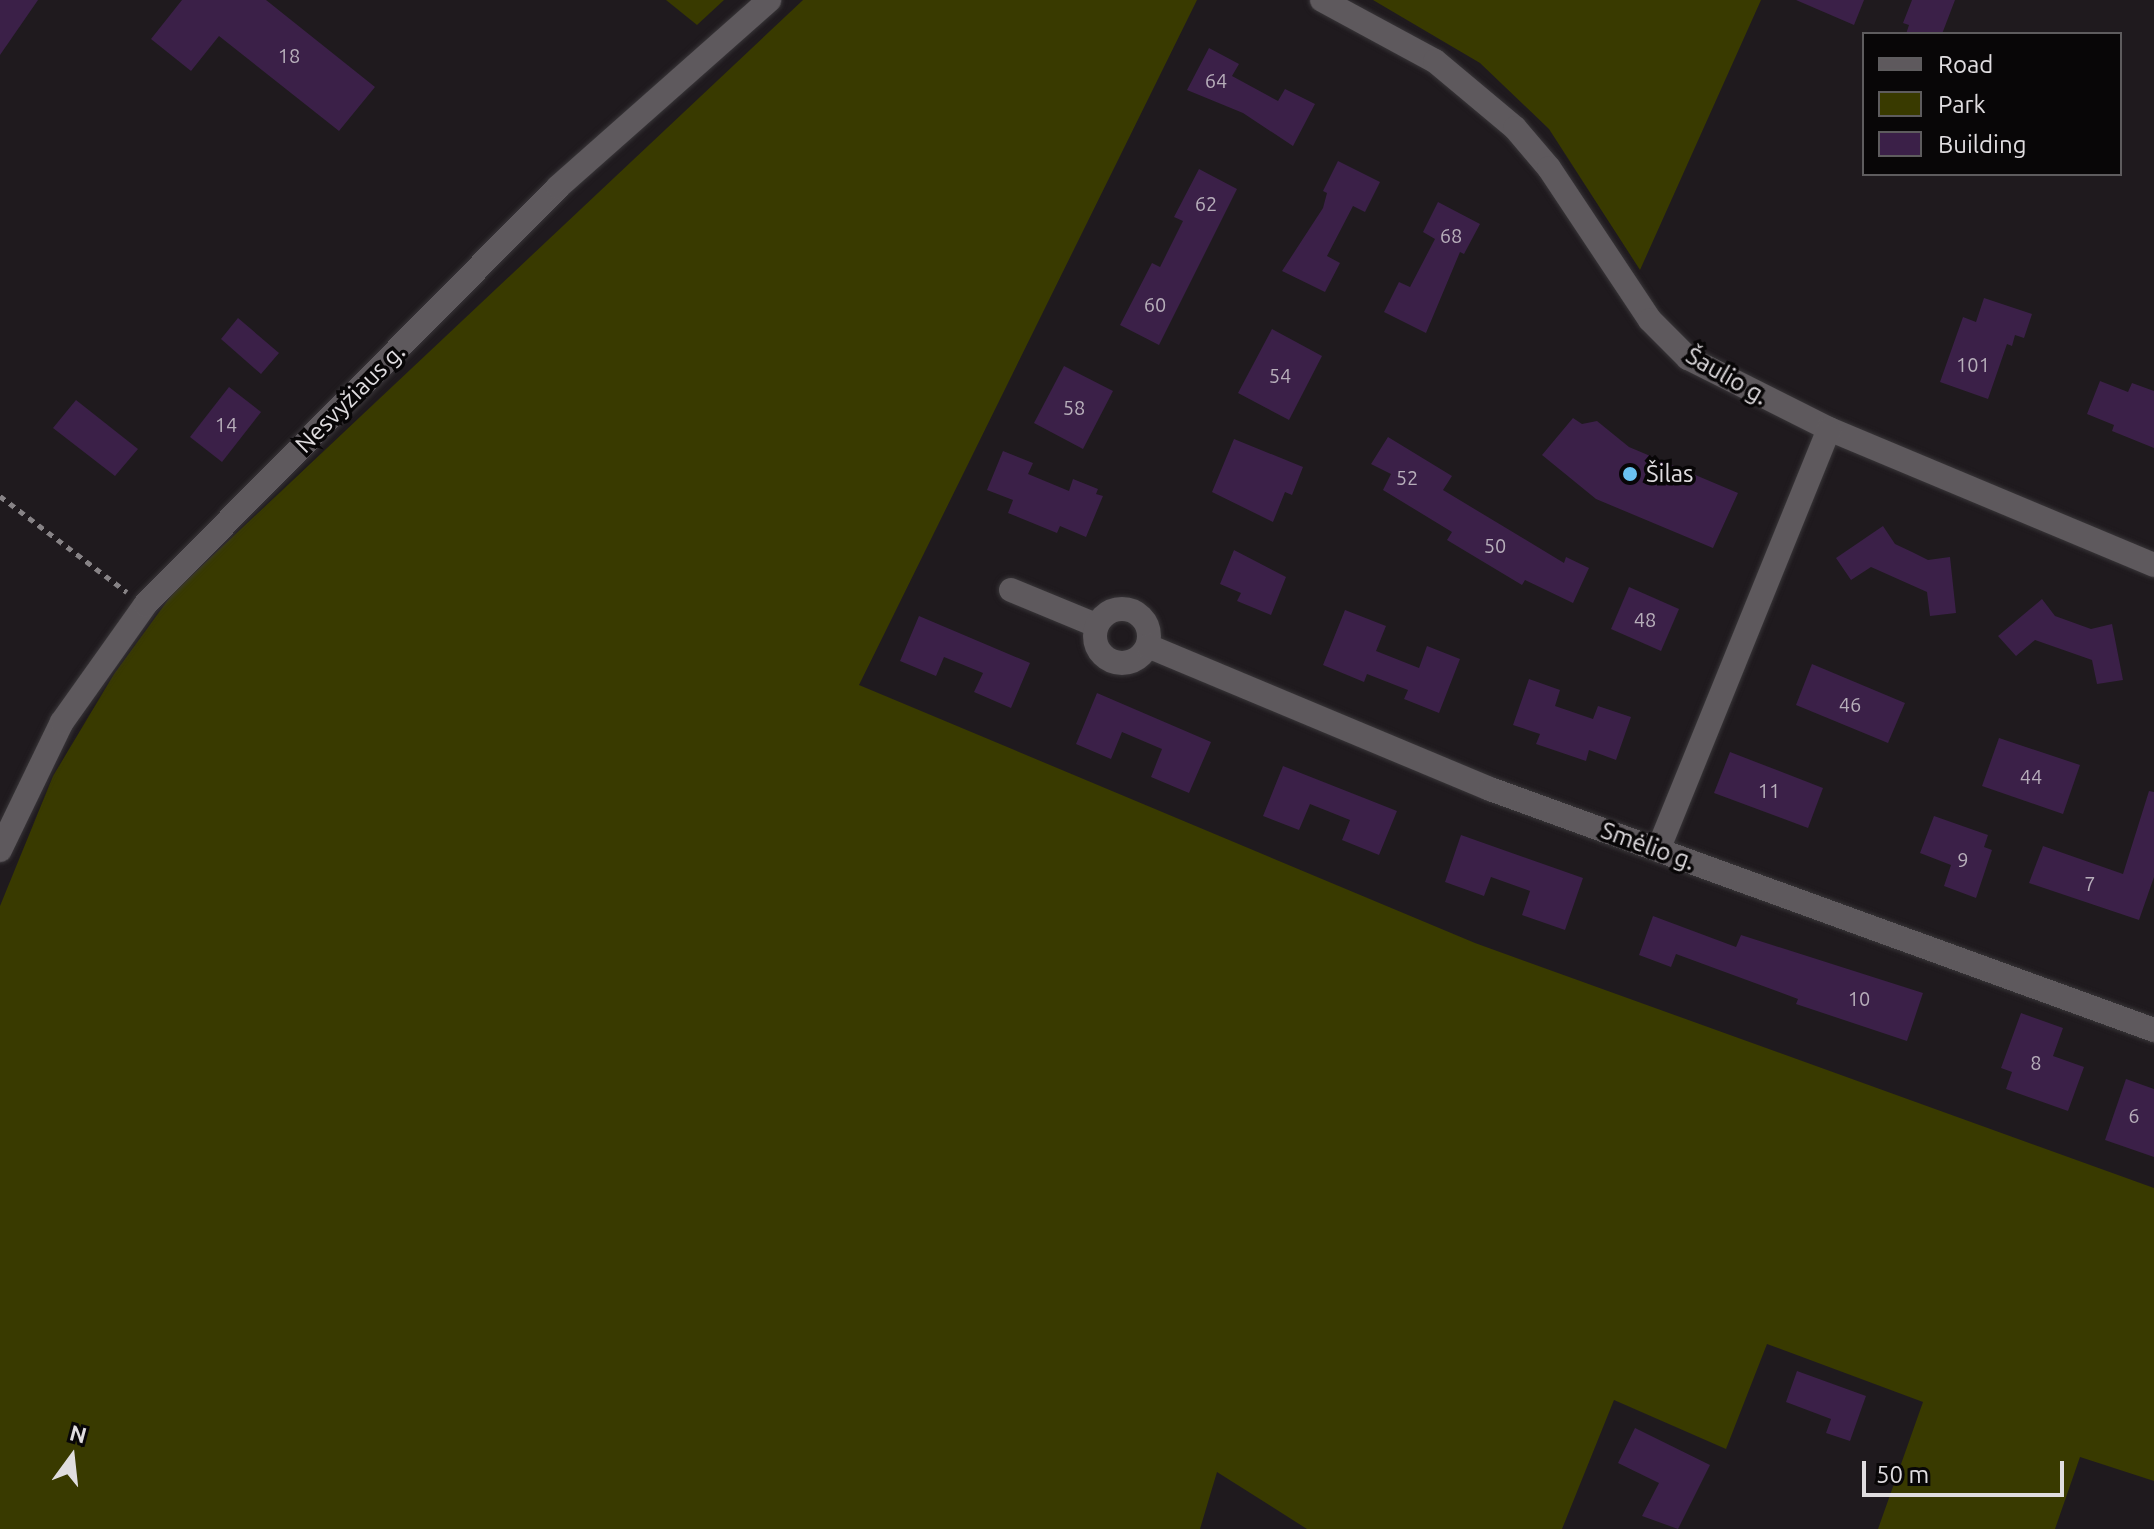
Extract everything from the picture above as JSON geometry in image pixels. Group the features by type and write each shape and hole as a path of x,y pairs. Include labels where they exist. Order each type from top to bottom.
{"street":[{"name":"Nesvyžiaus g.","path":"0,850 62,722 145,605 558,187 769,0"},
{"name":"Šaulio g.","path":"1322,0 1435,61 1515,128 1549,168 1650,320 1688,358 1829,429 2154,565"},
{"path":"1658,850 1829,429"},
{"path":"1011,590 1096,625"},
{"path":"1132,610 1149,631 1148,646 1133,662 1111,662 1096,646 1096,625 1105,614 1132,610"},
{"name":"Smėlio g.","path":"1148,646 1490,789 2154,1030"}],"path":[{"path":"0,496 145,605"}],"green space":[{"path":"666,0 724,0 697,25"},
{"path":"803,0 1197,0 859,685 1475,943 2154,1188 2154,1481 2080,1457 2055,1529 1878,1529 1923,1402 1767,1344 1726,1449 1614,1400 1562,1529 1307,1529 1217,1472 1200,1529 0,1529 0,906 53,776 114,674 173,593"},
{"path":"1373,0 1761,0 1640,270 1549,129 1480,63"}],"building":[{"path":"0,0 38,0 0,55"},
{"path":"182,0 266,0 375,87 339,131 219,36 191,71 151,39"},
{"path":"1796,0 1864,0 1854,25"},
{"path":"1912,0 1955,0 1943,32 1907,32 1909,25 1903,23"},
{"path":"1209,48 1239,64 1232,76 1278,101 1285,89 1315,104 1293,146 1243,113 1187,90"},
{"path":"1338,161 1380,182 1365,212 1353,206 1327,256 1340,263 1325,292 1282,271 1323,208 1327,193 1323,191"},
{"path":"1199,169 1237,189 1159,345 1120,325 1152,263 1160,267 1183,221 1174,217"},
{"path":"1438,202 1480,224 1464,254 1460,252 1426,333 1384,312 1399,282 1410,287 1435,239 1423,232"},
{"path":"1984,298 2032,314 2024,338 2015,335 2012,346 2007,344 1988,399 1940,382 1963,317 1976,322"},
{"path":"238,318 279,353 261,374 221,339"},
{"path":"1272,329 1322,356 1289,420 1238,393"},
{"path":"1064,366 1113,391 1083,449 1034,423"},
{"path":"2100,381 2128,392 2132,383 2154,391 2154,448 2112,431 2114,425 2087,414"},
{"path":"229,387 261,412 222,462 190,437"},
{"path":"76,400 138,449 115,476 53,428"},
{"name":"Šilas","path":"1573,418 1582,424 1597,421 1629,447 1738,493 1713,548 1596,499 1542,455"},
{"path":"1388,437 1452,476 1443,490 1564,563 1566,557 1589,568 1573,603 1525,580 1522,585 1447,540 1452,532 1383,490 1391,474 1371,464"},
{"path":"1234,439 1303,467 1292,495 1285,492 1273,522 1212,492"},
{"path":"1003,451 1033,463 1028,474 1069,491 1073,479 1098,489 1096,494 1103,496 1086,537 1060,526 1057,533 1008,513 1013,500 987,490"},
{"path":"1883,526 1895,544 1928,560 1950,557 1956,613 1930,616 1927,592 1871,567 1851,580 1836,558"},
{"path":"1234,550 1286,577 1271,615 1237,601 1241,593 1220,584"},
{"path":"1629,587 1679,609 1661,651 1611,629"},
{"path":"2042,599 2055,616 2091,629 2112,624 2123,680 2097,684 2092,660 2035,640 2016,656 1998,636"},
{"path":"1345,610 1386,626 1376,651 1419,668 1427,646 1460,659 1439,713 1404,699 1408,690 1367,674 1364,682 1323,665"},
{"path":"919,616 1030,663 1011,708 974,692 983,673 944,657 936,676 900,661"},
{"path":"1812,664 1905,703 1888,743 1796,705"},
{"path":"1529,679 1560,690 1555,706 1593,719 1598,706 1631,717 1616,760 1589,750 1586,761 1536,744 1540,734 1513,725"},
{"path":"1097,693 1211,742 1189,793 1151,777 1162,749 1122,732 1111,759 1076,744"},
{"path":"1999,738 2080,765 2063,814 1982,786"},
{"path":"1730,752 1823,788 1808,828 1714,793"},
{"path":"1283,766 1397,811 1379,855 1342,840 1350,820 1310,804 1299,830 1263,816"},
{"path":"2149,791 2154,792 2154,877 2139,920 2029,883 2043,846 2123,874"},
{"path":"1934,816 1988,835 1984,847 1992,850 1976,898 1944,886 1951,865 1920,853"},
{"path":"1461,835 1583,878 1565,930 1522,915 1530,891 1491,877 1484,896 1445,882"},
{"path":"1653,916 1736,947 1741,935 1923,993 1907,1041 1796,1004 1798,999 1676,954 1671,967 1639,955"},
{"path":"2021,1013 2063,1028 2053,1056 2084,1067 2068,1111 2006,1089 2012,1072 2001,1068"},
{"path":"2126,1079 2154,1089 2154,1157 2105,1140"},
{"path":"1797,1371 1866,1396 1850,1441 1826,1433 1831,1419 1786,1402"},
{"path":"1635,1428 1710,1465 1678,1529 1642,1516 1659,1483 1618,1463"}],"place":[{"name":"Šilas","path":"1630,474"}]}
